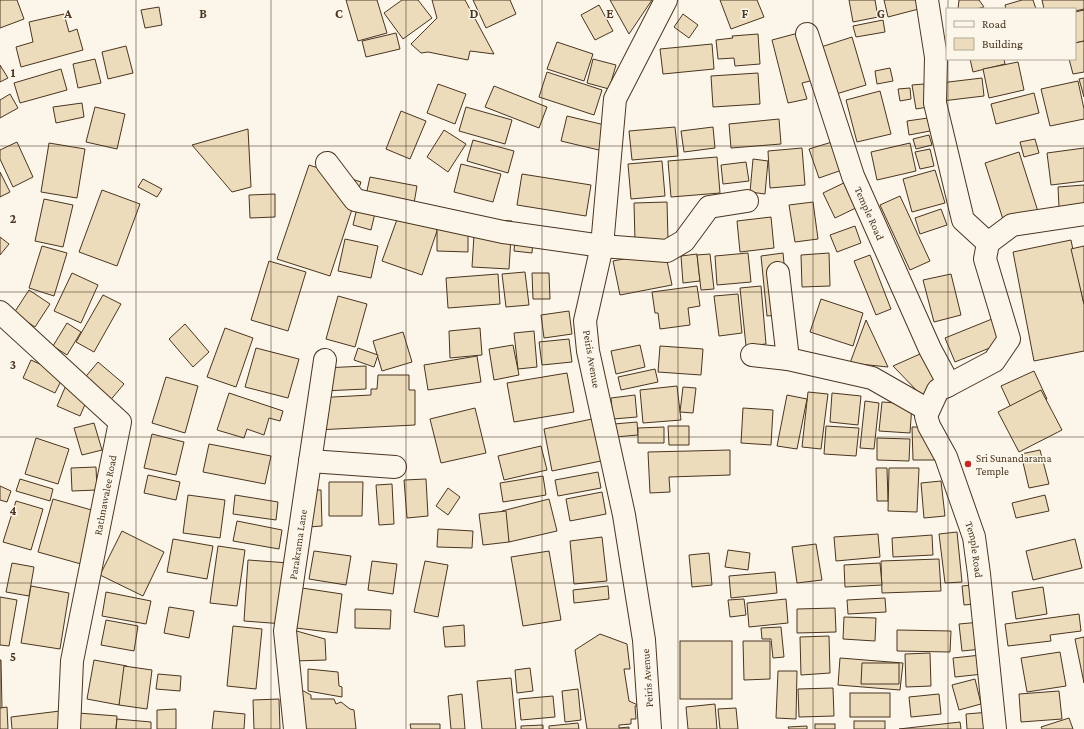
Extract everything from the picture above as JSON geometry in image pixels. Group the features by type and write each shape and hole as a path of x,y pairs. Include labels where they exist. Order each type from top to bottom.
{"street":[{"name":"Peiris Avenue","path":"650,729 644,640 624,515 588,351 585,320 602,246 615,99 666,0"},
{"path":"927,0 936,57 935,103 963,220 988,243"},
{"name":"Temple Road","path":"807,34 853,176 930,349 944,375 947,386"},
{"path":"327,163 355,200 503,232 602,246 667,250 684,241 709,207 747,201"},
{"path":"752,355 788,359 872,378 928,410 938,390 994,361 1009,339 985,259 988,243 1012,225 1084,214"},
{"path":"778,273 788,359"},
{"name":"Rathnawalee Road","path":"0,312 120,422 72,661 69,729"},
{"name":"Parakrama Lane","path":"295,729 285,631 325,360"},
{"name":"Temple Road","path":"928,410 926,416 929,426 946,457 974,536 995,729"},
{"path":"310,461 395,467"}],"building":[{"path":"0,0 17,0 24,19 0,28"},
{"path":"346,0 377,0 387,33 358,41"},
{"path":"402,0 418,0 432,18 403,39 384,13"},
{"path":"432,0 465,0 494,54 470,51 468,60 428,52 421,53 411,44 437,18"},
{"path":"473,0 510,0 516,14 486,28"},
{"path":"610,0 652,0 629,34"},
{"path":"720,0 757,0 764,17 731,29"},
{"path":"849,0 875,0 878,17 853,22"},
{"path":"884,0 933,0 934,5 888,17"},
{"path":"959,0 979,0 984,7 980,8 958,8"},
{"path":"1022,0 1033,0 1036,8 1006,8 1005,5"},
{"path":"1042,0 1084,0 1084,9 1076,11 1076,8 1044,8"},
{"path":"599,5 613,31 595,40 581,15"},
{"path":"159,7 162,25 145,28 141,10"},
{"path":"1084,10 1084,41 1076,43 1076,12"},
{"path":"64,14 69,32 77,29 83,50 21,67 16,47 33,42 29,22"},
{"path":"683,14 698,25 689,38 674,27"},
{"path":"883,20 885,32 856,37 853,26"},
{"path":"802,32 814,80 802,83 807,99 788,103 772,40"},
{"path":"396,33 400,49 366,57 362,41"},
{"path":"758,34 760,64 735,66 734,58 718,59 716,40 733,38 732,36"},
{"path":"852,37 866,85 836,94 821,47"},
{"path":"1084,41 1084,72 1073,74 1069,60 1076,60 1076,43"},
{"path":"557,42 593,54 584,81 547,69"},
{"path":"712,44 714,69 663,74 660,49"},
{"path":"126,46 133,73 108,79 102,52"},
{"path":"95,59 101,83 78,88 73,64"},
{"path":"593,59 616,65 609,89 587,83"},
{"path":"970,60 1004,60 1005,64 973,72"},
{"path":"1018,62 1024,90 989,98 983,69"},
{"path":"0,65 8,78 0,82"},
{"path":"890,68 893,81 877,84 875,71"},
{"path":"61,69 67,90 20,103 14,83"},
{"path":"547,72 602,90 594,115 539,97"},
{"path":"758,73 760,104 713,107 711,76"},
{"path":"982,78 984,96 942,101 940,83"},
{"path":"1084,78 1084,97 1079,79"},
{"path":"1078,81 1084,109 1084,119 1050,126 1041,89"},
{"path":"438,84 466,94 455,124 427,113"},
{"path":"924,84 928,107 916,109 912,85"},
{"path":"494,86 547,107 539,128 485,107"},
{"path":"910,88 911,99 900,101 898,89"},
{"path":"880,91 891,134 857,142 846,100"},
{"path":"1034,93 1039,113 996,124 991,104"},
{"path":"10,94 18,108 0,118 0,100"},
{"path":"82,103 84,117 56,123 53,107"},
{"path":"95,107 125,114 117,149 86,142"},
{"path":"466,107 512,120 505,144 459,131"},
{"path":"401,111 426,121 410,159 386,149"},
{"path":"567,116 609,126 603,151 561,141"},
{"path":"928,118 930,131 909,135 907,121"},
{"path":"779,119 781,144 731,148 729,124"},
{"path":"675,127 678,156 632,160 629,131"},
{"path":"713,127 715,148 684,152 681,131"},
{"path":"248,129 251,187 232,192 192,145"},
{"path":"444,130 466,144 448,172 427,157"},
{"path":"929,135 932,145 916,149 913,139"},
{"path":"1035,139 1039,153 1024,157 1020,142"},
{"path":"473,140 514,151 508,173 467,161"},
{"path":"17,142 33,177 13,187 0,159 0,150"},
{"path":"832,142 842,170 819,178 809,149"},
{"path":"49,143 85,149 77,198 41,192"},
{"path":"910,143 916,171 877,180 871,152"},
{"path":"802,148 805,185 770,188 768,151"},
{"path":"1084,148 1084,181 1051,185 1047,153"},
{"path":"930,149 934,166 920,169 915,152"},
{"path":"1019,152 1042,224 1008,235 985,163"},
{"path":"717,157 720,193 671,197 668,161"},
{"path":"753,159 768,161 765,194 750,192"},
{"path":"662,161 665,196 631,199 628,164"},
{"path":"746,162 749,181 723,184 721,165"},
{"path":"461,164 501,174 493,202 454,192"},
{"path":"309,165 361,182 330,276 277,259"},
{"path":"935,170 945,203 912,212 903,179"},
{"path":"0,172 10,192 0,197"},
{"path":"522,174 591,185 586,216 517,205"},
{"path":"370,177 417,186 413,209 365,200"},
{"path":"143,179 162,189 157,197 138,187"},
{"path":"852,179 864,204 835,218 823,193"},
{"path":"1084,185 1084,206 1059,207 1058,187"},
{"path":"102,190 140,204 117,266 79,252"},
{"path":"275,194 275,217 250,218 249,195"},
{"path":"900,196 930,261 910,270 880,205"},
{"path":"44,199 73,205 63,247 35,241"},
{"path":"667,202 668,240 635,241 634,203"},
{"path":"813,202 818,239 795,242 789,205"},
{"path":"358,204 376,209 371,230 353,225"},
{"path":"941,209 947,225 920,234 915,218"},
{"path":"399,214 438,228 422,275 382,261"},
{"path":"771,217 774,248 740,252 737,221"},
{"path":"475,219 512,221 509,269 472,267"},
{"path":"437,226 468,227 468,252 437,251"},
{"path":"516,226 534,228 532,253 514,251"},
{"path":"855,226 861,243 837,252 830,235"},
{"path":"0,237 9,244 0,255"},
{"path":"345,239 378,246 371,278 338,271"},
{"path":"1071,240 1084,305 1084,351 1034,361 1013,252"},
{"path":"42,246 67,253 54,296 29,288"},
{"path":"1084,246 1084,304 1071,249"},
{"path":"665,251 672,285 620,295 613,261"},
{"path":"748,253 751,282 717,285 715,256"},
{"path":"783,253 789,314 767,316 761,256"},
{"path":"829,253 830,286 802,287 801,255"},
{"path":"697,254 700,281 683,283 681,256"},
{"path":"710,254 714,289 701,290 697,255"},
{"path":"870,255 891,309 876,315 854,261"},
{"path":"269,261 306,272 288,331 251,320"},
{"path":"525,272 529,305 506,307 502,274"},
{"path":"72,273 98,285 81,323 54,311"},
{"path":"532,273 549,273 550,299 533,299"},
{"path":"498,274 500,304 448,308 446,278"},
{"path":"951,274 961,315 934,322 923,280"},
{"path":"697,286 700,306 688,308 690,325 660,329 658,313 655,313 652,292"},
{"path":"761,286 766,344 746,346 740,288"},
{"path":"29,290 50,304 35,327 14,313"},
{"path":"738,294 742,333 719,336 714,296"},
{"path":"103,295 121,304 94,352 76,342"},
{"path":"338,296 367,304 355,347 326,339"},
{"path":"821,299 863,313 853,346 810,332"},
{"path":"569,311 572,334 544,338 541,315"},
{"path":"992,319 1002,343 955,362 945,338"},
{"path":"866,320 888,367 850,363"},
{"path":"67,323 81,332 67,355 53,346"},
{"path":"185,324 209,352 193,367 169,339"},
{"path":"225,328 253,338 236,387 207,377"},
{"path":"480,328 482,355 450,358 449,331"},
{"path":"534,331 537,367 518,369 514,333"},
{"path":"403,332 412,362 382,371 373,341"},
{"path":"569,339 572,362 542,365 539,342"},
{"path":"513,345 519,375 494,380 489,349"},
{"path":"640,345 645,367 616,374 611,351"},
{"path":"660,346 703,349 701,375 658,372"},
{"path":"256,348 299,359 288,398 245,387"},
{"path":"358,348 378,355 374,367 354,360"},
{"path":"929,350 944,384 922,396 893,366"},
{"path":"477,356 481,382 428,390 424,365"},
{"path":"31,360 64,375 55,393 23,378"},
{"path":"98,362 124,384 108,403 82,381"},
{"path":"366,366 366,389 323,391 322,368"},
{"path":"655,369 658,382 621,390 618,377"},
{"path":"1034,371 1047,399 1014,414 1001,386"},
{"path":"567,373 574,412 514,422 507,383"},
{"path":"378,375 409,375 409,390 415,390 415,425 316,430 314,398 371,395 371,389 377,389"},
{"path":"166,377 198,386 185,433 152,423"},
{"path":"67,383 90,393 80,416 57,406"},
{"path":"677,386 681,420 643,423 640,390"},
{"path":"683,387 696,388 693,413 680,412"},
{"path":"1041,390 1062,430 1019,452 998,412"},
{"path":"808,392 828,394 821,449 802,447"},
{"path":"229,393 283,411 280,421 269,418 264,435 247,429 244,438 217,430"},
{"path":"832,393 861,396 858,425 830,422"},
{"path":"635,395 637,417 613,419 611,398"},
{"path":"787,395 807,399 797,449 777,446"},
{"path":"865,401 879,403 874,449 860,448"},
{"path":"882,402 912,404 910,433 879,431"},
{"path":"475,408 486,453 441,463 430,419"},
{"path":"743,408 773,410 771,445 741,443"},
{"path":"592,419 601,461 552,471 544,429"},
{"path":"637,422 638,435 615,437 614,424"},
{"path":"94,423 102,450 82,455 74,428"},
{"path":"668,426 689,426 689,445 669,445"},
{"path":"826,426 859,428 856,456 824,454"},
{"path":"664,427 664,443 638,443 638,428"},
{"path":"912,427 935,427 937,460 913,460"},
{"path":"152,434 184,442 176,475 144,468"},
{"path":"36,438 69,449 58,484 25,474"},
{"path":"877,438 910,439 909,461 877,460"},
{"path":"209,444 271,456 265,484 203,472"},
{"path":"541,446 547,470 504,480 498,456"},
{"path":"730,450 730,475 669,477 670,492 650,493 648,452"},
{"path":"1040,450 1049,484 1029,488 1021,454"},
{"path":"96,467 97,490 72,491 71,468"},
{"path":"876,468 887,468 888,501 877,501"},
{"path":"889,468 919,468 917,512 888,511"},
{"path":"598,472 601,488 558,496 555,480"},
{"path":"148,475 180,482 176,500 144,493"},
{"path":"543,476 546,495 503,502 500,483"},
{"path":"20,479 53,489 50,501 16,491"},
{"path":"426,479 428,516 407,518 404,480"},
{"path":"941,481 945,516 924,518 921,483"},
{"path":"329,482 363,482 362,516 329,516"},
{"path":"392,484 394,524 379,525 376,485"},
{"path":"0,486 11,491 7,502 0,500"},
{"path":"448,488 460,497 448,515 436,506"},
{"path":"306,490 321,490 322,526 308,527"},
{"path":"602,492 606,514 570,521 566,499"},
{"path":"188,495 225,500 220,538 183,533"},
{"path":"235,495 278,502 276,520 233,514"},
{"path":"1045,495 1049,511 1016,518 1012,503"},
{"path":"53,499 95,511 81,564 38,552"},
{"path":"549,499 557,531 509,542 502,511"},
{"path":"16,501 43,509 31,550 3,542"},
{"path":"506,511 509,542 483,545 479,514"},
{"path":"237,521 282,530 279,549 233,541"},
{"path":"438,529 473,531 472,548 437,547"},
{"path":"122,531 164,552 143,596 100,575"},
{"path":"957,532 962,582 945,583 939,534"},
{"path":"878,534 880,557 836,561 834,537"},
{"path":"932,535 933,555 893,557 892,538"},
{"path":"602,537 607,581 574,584 570,541"},
{"path":"173,539 213,546 207,579 167,572"},
{"path":"1075,539 1082,568 1033,580 1026,551"},
{"path":"816,544 822,580 797,583 792,547"},
{"path":"218,546 245,550 237,606 210,603"},
{"path":"728,550 750,553 748,570 725,567"},
{"path":"314,551 351,556 346,585 309,579"},
{"path":"549,551 561,620 523,626 511,557"},
{"path":"709,553 712,585 692,587 689,555"},
{"path":"939,559 941,591 882,593 881,561"},
{"path":"248,560 289,563 284,624 244,621"},
{"path":"372,561 397,564 393,594 368,590"},
{"path":"425,561 448,565 438,617 414,612"},
{"path":"12,563 34,567 29,596 6,592"},
{"path":"880,563 882,585 845,587 844,565"},
{"path":"775,572 777,593 731,598 729,576"},
{"path":"983,584 984,603 964,605 962,586"},
{"path":"31,586 69,593 60,649 21,643"},
{"path":"608,586 609,599 574,603 573,590"},
{"path":"1043,587 1047,614 1016,619 1012,592"},
{"path":"302,588 342,594 337,633 296,628"},
{"path":"106,592 151,601 146,624 102,616"},
{"path":"0,597 17,600 9,646 0,645"},
{"path":"885,598 886,612 848,614 847,600"},
{"path":"744,599 746,615 730,617 728,600"},
{"path":"786,599 788,623 749,627 747,603"},
{"path":"169,607 194,611 189,638 164,633"},
{"path":"835,608 836,632 797,633 797,609"},
{"path":"355,609 391,610 390,629 355,628"},
{"path":"1079,614 1081,631 1050,635 1051,641 1008,646 1005,624"},
{"path":"844,617 876,618 875,641 843,639"},
{"path":"106,620 138,626 134,651 101,645"},
{"path":"981,622 982,649 962,651 959,624"},
{"path":"464,625 465,646 445,647 443,627"},
{"path":"233,626 262,629 256,689 227,686"},
{"path":"781,627 784,657 773,658 771,639 762,639 761,628"},
{"path":"293,630 325,639 326,660 294,661"},
{"path":"897,630 951,631 950,652 897,651"},
{"path":"600,634 627,644 630,669 624,669 629,701 640,706 635,706 636,719 631,719 631,724 619,725 619,728 629,727 629,729 587,729 575,650"},
{"path":"829,636 830,673 801,675 800,637"},
{"path":"1084,637 1084,683 1075,639"},
{"path":"680,641 732,641 732,699 680,699"},
{"path":"743,641 770,641 770,679 744,680"},
{"path":"1060,652 1066,686 1027,692 1021,658"},
{"path":"930,653 931,686 906,687 905,654"},
{"path":"981,655 983,674 955,677 953,658"},
{"path":"840,658 903,663 900,690 838,685"},
{"path":"1,660 2,709 0,709"},
{"path":"94,660 127,666 119,705 87,699"},
{"path":"862,663 899,663 899,684 861,684"},
{"path":"124,666 152,670 147,709 119,705"},
{"path":"530,668 533,691 517,693 515,670"},
{"path":"308,669 338,672 339,686 342,687 342,697 308,691"},
{"path":"778,671 797,671 796,719 776,718"},
{"path":"158,674 181,676 180,691 156,689"},
{"path":"511,678 516,729 482,729 477,681"},
{"path":"975,679 981,704 959,710 952,685"},
{"path":"292,685 311,695 311,699 334,699 336,704 341,702 350,709 354,710 356,729 298,729"},
{"path":"833,688 834,716 799,717 798,689"},
{"path":"578,689 581,720 565,722 562,691"},
{"path":"1059,691 1062,719 1021,722 1019,694"},
{"path":"850,693 890,693 890,717 850,717"},
{"path":"462,694 465,729 451,729 448,696"},
{"path":"939,694 941,714 911,717 909,697"},
{"path":"553,696 555,717 521,720 519,699"},
{"path":"279,699 280,729 254,729 253,700"},
{"path":"715,704 717,729 688,729 686,707"},
{"path":"7,707 8,729 0,729 0,708"},
{"path":"736,708 738,729 720,729 718,709"},
{"path":"176,709 176,729 157,729 157,710"},
{"path":"60,711 63,729 12,729 11,717"},
{"path":"214,711 245,714 244,729 212,729"},
{"path":"990,712 992,729 967,729 966,714"},
{"path":"78,713 117,716 116,729 76,729"},
{"path":"1069,718 1073,729 1042,729 1041,727"},
{"path":"117,719 151,722 151,729 116,729"},
{"path":"854,721 885,721 885,729 854,729"},
{"path":"960,722 961,729 899,729"},
{"path":"578,723 579,729 549,729 549,726"},
{"path":"410,724 440,724 440,729 411,729"},
{"path":"815,724 835,724 835,729 815,729"},
{"path":"543,725 543,729 521,729 521,726"},
{"path":"807,726 807,729 789,729 788,727"}],"place":[{"name":"Sri Sunandarama Temple","path":"968,464"}]}
